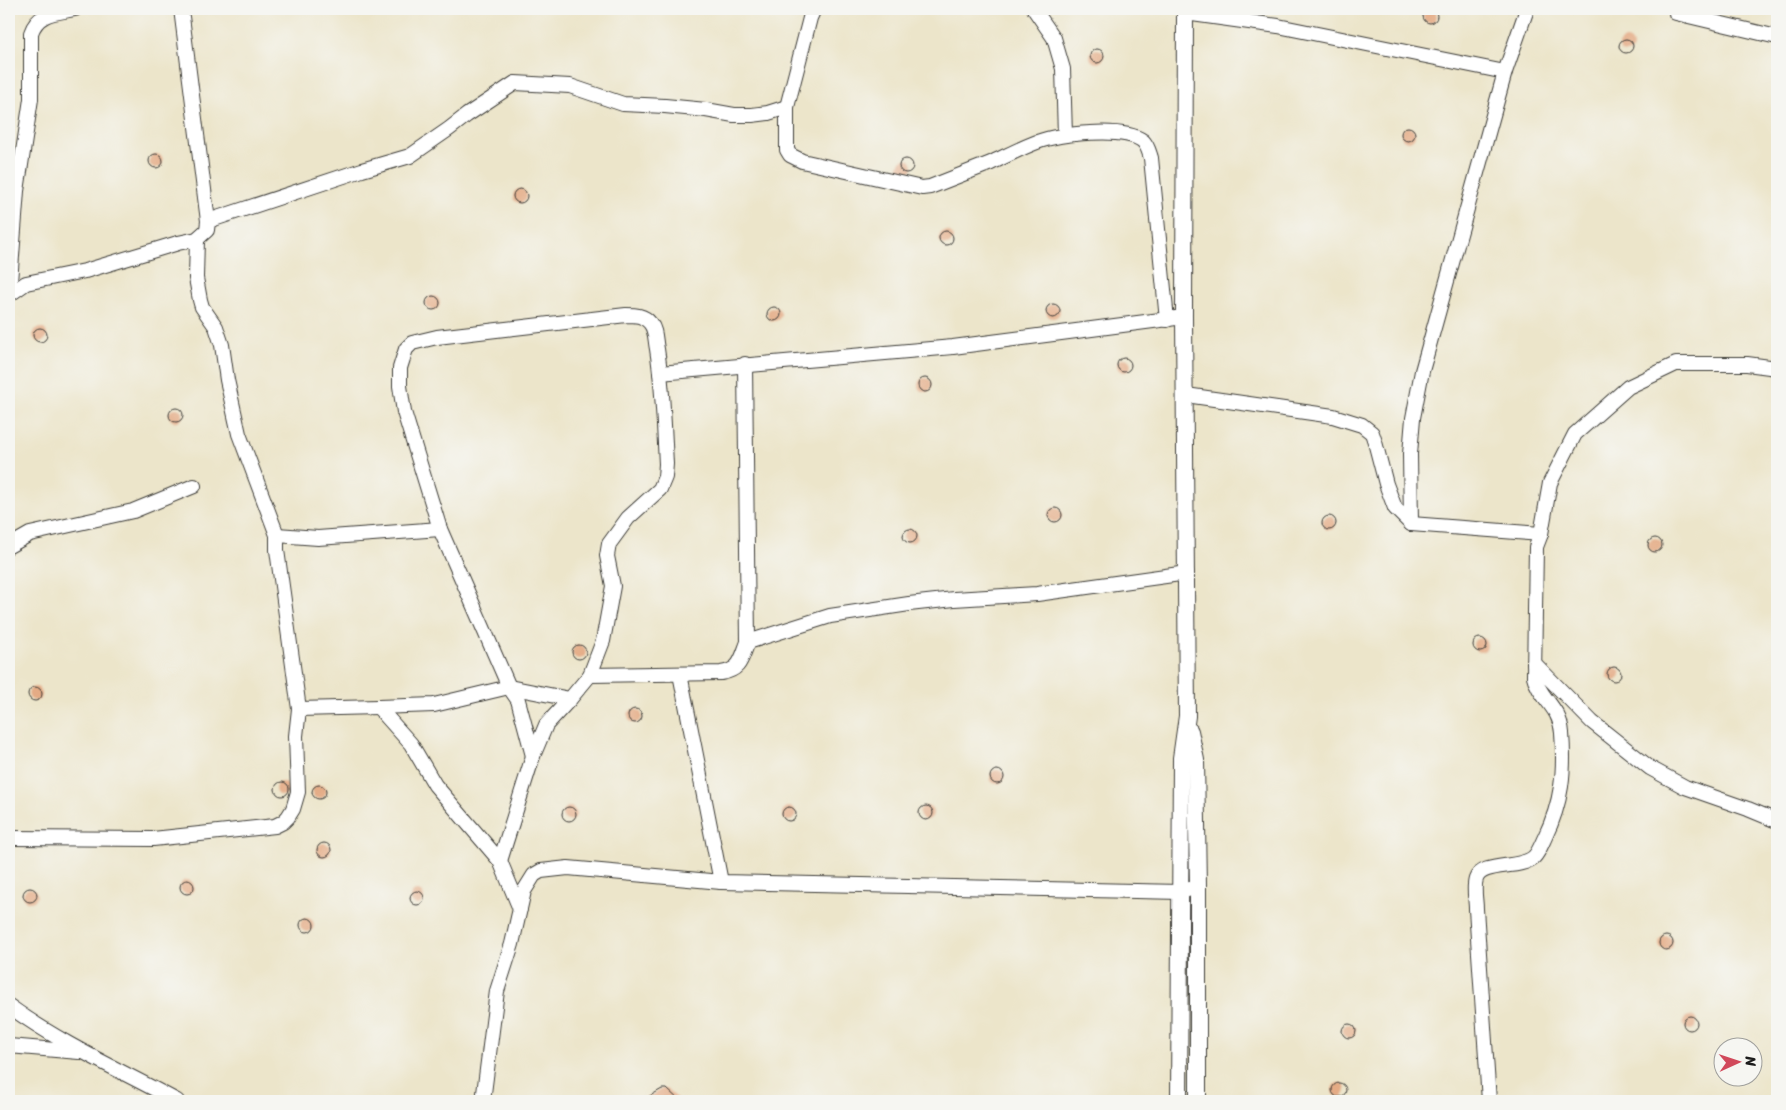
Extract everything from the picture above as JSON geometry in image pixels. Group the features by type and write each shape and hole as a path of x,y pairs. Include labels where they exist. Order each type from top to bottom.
{"street":[{"path":"9,295 17,191 31,100 31,33 34,25 43,16 75,9"},
{"path":"9,295 26,283 85,272 178,243 197,239 208,230 181,9"},
{"path":"814,9 787,107 786,141 787,150 790,155 802,161 915,187 930,187 1038,142 1065,135 1112,133 1126,135 1142,141 1149,149 1167,320"},
{"path":"1034,9 1054,38 1063,69 1065,135"},
{"path":"1411,524 1410,454 1418,392 1505,72 1527,9"},
{"path":"1676,9 1676,13 1777,37"},
{"path":"1179,1101 1182,758 1187,716 1184,316 1185,11 1278,26 1505,72"},
{"path":"208,221 410,156 515,82 570,86 623,104 665,106 734,115 752,116 787,107"},
{"path":"9,838 153,839 275,826 283,822 293,809 298,792 296,736 299,708 277,550 277,535 239,434 227,380 222,345 216,326 202,307 200,300 196,278 197,239"},
{"path":"500,861 533,756 546,725 590,675 603,641 613,586 607,556 609,544 628,518 660,489 665,477 666,464 660,373 654,331 646,318 638,315 437,337 412,343 406,349 402,358 400,386 404,412 440,530 509,687 518,700 533,756"},
{"path":"660,373 953,347 1167,320 1184,316"},
{"path":"590,675 680,674 731,671 738,666 748,642 745,364"},
{"path":"1489,1101 1476,909 1476,880 1479,873 1488,868 1515,865 1535,856 1555,814 1560,797 1562,778 1562,733 1560,719 1554,708 1537,688 1534,676 1536,547 1542,534 1550,483 1575,434 1628,386 1676,364 1748,364 1777,368"},
{"path":"1186,394 1333,416 1362,425 1372,433 1376,442 1386,484 1395,508 1411,524 1542,534"},
{"path":"9,546 30,534 132,511 194,486"},
{"path":"277,535 318,538 440,530"},
{"path":"748,642 830,616 954,599 1037,594 1187,573"},
{"path":"1534,663 1592,722 1650,768 1685,787 1777,821"},
{"path":"680,674 721,882"},
{"path":"299,708 378,708 434,704 509,687 570,699"},
{"path":"378,708 411,744 435,785 500,861 520,909"},
{"path":"1187,716 1196,760 1198,1101"},
{"path":"482,1101 497,990 512,944 524,891 534,875 549,869 568,868 721,882 1181,892 1198,887"},
{"path":"9,1006 33,1024 82,1052 177,1101"},
{"path":"9,1046 82,1052"}],"building":[{"path":"1430,9 1435,11 1437,16 1435,21 1430,23 1425,21 1423,16 1425,11"},
{"path":"1626,39 1631,41 1633,46 1631,51 1626,53 1621,51 1619,46 1621,41"},
{"path":"1097,49 1102,51 1104,56 1102,61 1097,63 1092,61 1090,56 1092,51"},
{"path":"1408,127 1413,129 1415,134 1413,139 1408,141 1403,139 1401,134 1403,129"},
{"path":"156,154 161,156 163,161 161,166 156,168 151,166 149,161 151,156"},
{"path":"906,159 911,161 913,166 911,171 906,173 901,171 899,166 901,161"},
{"path":"520,189 525,191 527,196 525,201 520,203 515,201 513,196 515,191"},
{"path":"946,231 951,233 953,238 951,243 946,245 941,243 939,238 941,233"},
{"path":"433,296 438,298 440,303 438,308 433,310 428,308 426,303 428,298"},
{"path":"1053,304 1058,306 1060,311 1058,316 1053,318 1048,316 1046,311 1048,306"},
{"path":"774,307 779,309 781,314 779,319 774,321 769,319 767,314 769,309"},
{"path":"40,328 45,330 47,335 45,340 40,342 35,340 33,335 35,330"},
{"path":"1124,358 1129,360 1131,365 1129,370 1124,372 1119,370 1117,365 1119,360"},
{"path":"925,378 930,380 932,385 930,390 925,392 920,390 918,385 920,380"},
{"path":"176,408 181,410 183,415 181,420 176,422 171,420 169,415 171,410"},
{"path":"1055,508 1060,510 1062,515 1060,520 1055,522 1050,520 1048,515 1050,510"},
{"path":"1329,516 1334,518 1336,523 1334,528 1329,530 1324,528 1322,523 1324,518"},
{"path":"910,529 915,531 917,536 915,541 910,543 905,541 903,536 905,531"},
{"path":"1655,538 1660,540 1662,545 1660,550 1655,552 1650,550 1648,545 1650,540"},
{"path":"1480,638 1485,640 1487,645 1485,650 1480,652 1475,650 1473,645 1475,640"},
{"path":"579,645 584,647 586,652 584,657 579,659 574,657 572,652 574,647"},
{"path":"1614,667 1619,669 1621,674 1619,679 1614,681 1609,679 1607,674 1609,669"},
{"path":"35,687 40,689 42,694 40,699 35,701 30,699 28,694 30,689"},
{"path":"635,709 640,711 642,716 640,721 635,723 630,721 628,716 630,711"},
{"path":"997,770 1002,772 1004,777 1002,782 997,784 992,782 990,777 992,772"},
{"path":"282,782 287,784 289,789 287,794 282,796 277,794 275,789 277,784"},
{"path":"319,785 324,787 326,792 324,797 319,799 314,797 312,792 314,787"},
{"path":"926,806 931,808 933,813 931,818 926,820 921,818 919,813 921,808"},
{"path":"569,807 574,809 576,814 574,819 569,821 564,819 562,814 564,809"},
{"path":"789,807 794,809 796,814 794,819 789,821 784,819 782,814 784,809"},
{"path":"324,843 329,845 331,850 329,855 324,857 319,855 317,850 319,845"},
{"path":"187,880 192,882 194,887 192,892 187,894 182,892 180,887 182,882"},
{"path":"30,888 35,890 37,895 35,900 30,902 25,900 23,895 25,890"},
{"path":"417,891 422,893 424,898 422,903 417,905 412,903 410,898 412,893"},
{"path":"307,918 312,920 314,925 312,930 307,932 302,930 300,925 302,920"},
{"path":"1666,936 1671,938 1673,943 1671,948 1666,950 1661,948 1659,943 1661,938"},
{"path":"1690,1016 1695,1018 1697,1023 1695,1028 1690,1030 1685,1028 1683,1023 1685,1018"},
{"path":"1349,1024 1354,1026 1356,1031 1354,1036 1349,1038 1344,1036 1342,1031 1344,1026"},
{"path":"1339,1083 1344,1085 1346,1090 1344,1095 1339,1097 1334,1095 1332,1090 1334,1085"},
{"path":"662,1089 667,1089 680,1101 641,1101"}]}
